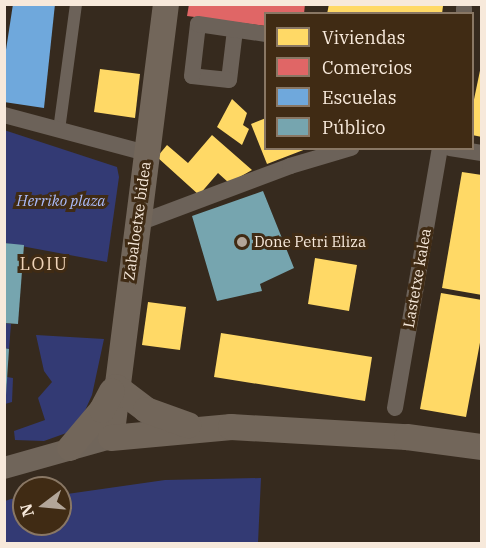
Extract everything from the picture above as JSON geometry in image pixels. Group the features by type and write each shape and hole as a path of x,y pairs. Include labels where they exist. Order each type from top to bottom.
{"main road":[{"name":"Zabaloetxe bidea","path":"111,438 136,224 166,4"},
{"path":"70,448 102,410 117,383 146,410 200,429"},
{"path":"4,468 111,438 200,429 311,430 482,447"}],"street":[{"path":"59,129 76,4"},
{"path":"235,30 264,34"},
{"path":"4,115 146,153"},
{"path":"136,224 290,166 344,150"},
{"name":"Lastetxe kalea","path":"395,408 440,150"},
{"path":"463,150 482,153"}],"green space":[{"name":"Herriko plaza","path":"4,130 117,167 119,177 107,262 5,243"},
{"path":"4,323 11,324 9,349 5,348"},
{"path":"36,335 104,339 92,395 83,415 72,431 44,441 15,440 14,431 45,420 38,398 52,382 44,371"},
{"path":"7,377 13,378 12,402 5,404"},
{"path":"261,478 258,543 5,543 5,501 12,499 12,536 72,536 72,493 165,480"}],"building: Viviendas":[{"path":"329,4 443,6 442,12 327,12"},
{"path":"482,61 482,137 474,135 474,99"},
{"path":"100,69 140,74 135,118 94,112"},
{"path":"232,99 247,113 243,125 249,129 242,145 217,127"},
{"path":"264,119 264,150 303,150 267,164 251,124"},
{"path":"212,135 252,170 229,183 218,173 199,195 157,157 167,145 188,163"},
{"path":"462,172 482,175 482,295 442,288"},
{"path":"315,258 357,265 349,311 308,304"},
{"path":"441,293 482,300 482,332 466,417 420,409"},
{"path":"148,302 186,307 180,350 142,345"},
{"path":"221,333 372,357 365,401 214,377"}],"building: Comercios":[{"path":"189,4 305,4 304,12 264,12 264,26 187,16"}],"building: Escuelas":[{"path":"13,4 55,4 44,108 4,102 4,63"}],"building: Público":[{"name":"Done Petri Eliza","path":"263,191 294,268 260,284 262,291 217,301 192,216"},
{"path":"4,243 24,245 18,324 4,323"},
{"path":"4,348 9,349 6,395 4,395"}],"place":[{"name":"Done Petri Eliza","path":"242,242"}],"district":[{"name":"LOIU","path":"44,264"}]}
